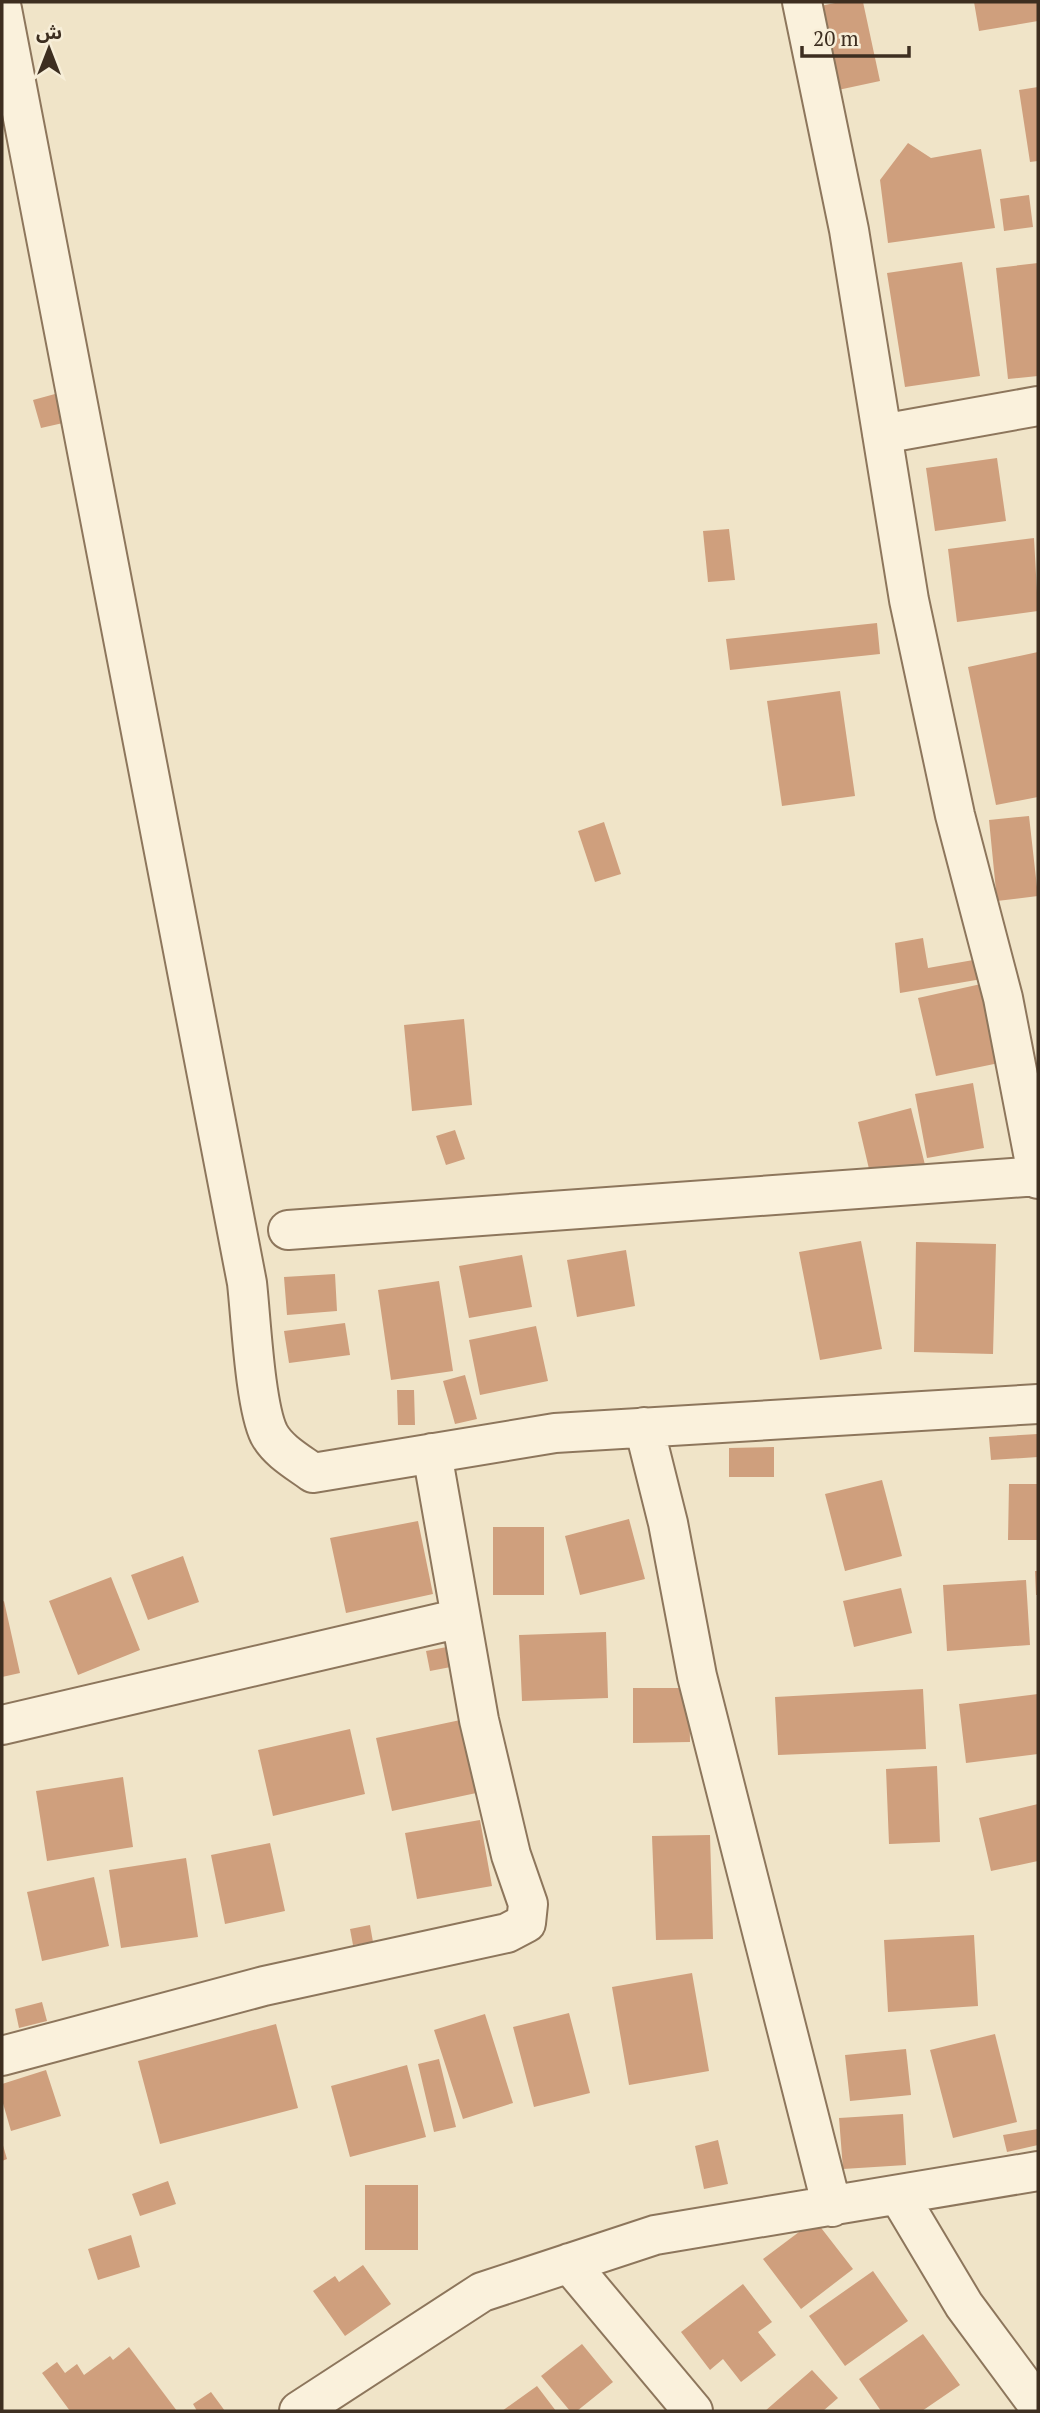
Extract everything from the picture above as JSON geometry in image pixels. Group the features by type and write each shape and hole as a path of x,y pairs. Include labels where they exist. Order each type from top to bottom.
{"street":[{"path":"288,1230 1038,1177 1003,998 955,815 915,627 849,230 802,2"},
{"path":"2,9 247,1283 263,1412 269,1434 283,1451 313,1473 555,1433 1038,1404"},
{"path":"882,434 1038,406"},
{"path":"644,1427 668,1523 697,1676 831,2207"},
{"path":"2,2056 264,1986 507,1933 526,1923 528,1903 511,1855 479,1720 432,1453"},
{"path":"2,1724 461,1618"},
{"path":"299,2411 482,2292 655,2235 1038,2171"},
{"path":"899,2196 964,2305 1038,2404"},
{"path":"569,2263 693,2411"}],"building":[{"path":"840,2 863,2 880,81 838,90 820,6"},
{"path":"974,2 1038,2 1038,21 979,31"},
{"path":"1038,87 1038,161 1030,162 1019,90"},
{"path":"908,143 931,158 981,149 995,228 888,243 880,180"},
{"path":"1029,195 1033,227 1004,231 1000,199"},
{"path":"962,262 980,376 905,387 887,273"},
{"path":"1038,263 1038,376 1008,379 996,268"},
{"path":"55,394 63,423 41,428 33,400"},
{"path":"997,458 1006,521 935,531 926,468"},
{"path":"729,529 735,580 708,582 703,531"},
{"path":"1034,538 1038,611 957,622 948,549"},
{"path":"877,623 880,654 730,670 726,639"},
{"path":"1038,652 1038,797 996,805 968,667"},
{"path":"840,691 855,796 782,806 767,701"},
{"path":"1029,816 1038,896 997,901 989,820"},
{"path":"604,822 621,874 595,882 578,831"},
{"path":"923,938 928,968 979,959 982,979 900,993 895,943"},
{"path":"981,984 999,1063 936,1076 918,998"},
{"path":"464,1019 472,1105 412,1111 404,1025"},
{"path":"973,1083 984,1148 927,1158 915,1094"},
{"path":"911,1108 927,1173 873,1186 858,1122"},
{"path":"455,1130 465,1159 446,1165 436,1136"},
{"path":"861,1241 882,1349 820,1360 799,1252"},
{"path":"916,1242 996,1244 993,1354 914,1352"},
{"path":"626,1250 635,1306 577,1317 567,1260"},
{"path":"522,1255 532,1307 469,1318 459,1266"},
{"path":"335,1274 337,1311 287,1315 284,1277"},
{"path":"439,1281 453,1371 391,1380 378,1290"},
{"path":"345,1323 350,1355 289,1363 284,1331"},
{"path":"536,1326 548,1381 480,1395 469,1340"},
{"path":"465,1375 477,1419 455,1424 443,1381"},
{"path":"397,1390 414,1390 415,1425 398,1425"},
{"path":"1038,1434 1038,1457 991,1460 989,1437"},
{"path":"774,1447 774,1477 729,1477 729,1448"},
{"path":"882,1480 902,1556 845,1571 825,1494"},
{"path":"1009,1484 1038,1484 1038,1540 1008,1540"},
{"path":"629,1519 645,1579 580,1595 565,1536"},
{"path":"418,1521 433,1594 346,1613 330,1538"},
{"path":"493,1527 544,1527 544,1595 493,1595"},
{"path":"183,1556 199,1602 148,1620 131,1575"},
{"path":"1035,1571 1038,1571 1038,1595 1036,1595"},
{"path":"111,1577 140,1650 78,1675 49,1601"},
{"path":"1026,1580 1030,1645 947,1651 943,1585"},
{"path":"901,1588 912,1633 854,1647 843,1601"},
{"path":"4,1601 20,1673 2,1677 2,1602"},
{"path":"606,1632 608,1698 522,1701 519,1635"},
{"path":"452,1646 456,1666 430,1671 426,1651"},
{"path":"633,1688 689,1688 690,1742 633,1743"},
{"path":"923,1689 926,1749 778,1755 775,1697"},
{"path":"1038,1694 1038,1754 966,1763 959,1704"},
{"path":"465,1719 481,1792 392,1811 376,1738"},
{"path":"350,1729 365,1794 273,1816 258,1750"},
{"path":"937,1766 940,1842 889,1844 886,1769"},
{"path":"123,1777 133,1847 47,1861 36,1791"},
{"path":"1038,1804 1038,1861 991,1871 979,1818"},
{"path":"480,1820 492,1886 417,1899 405,1833"},
{"path":"710,1835 713,1939 656,1940 652,1836"},
{"path":"270,1843 285,1911 225,1924 211,1855"},
{"path":"186,1858 198,1937 121,1948 109,1870"},
{"path":"94,1877 109,1946 42,1961 27,1892"},
{"path":"370,1925 373,1942 353,1945 350,1929"},
{"path":"974,1935 978,2006 888,2012 884,1940"},
{"path":"692,1973 709,2071 629,2085 612,1987"},
{"path":"42,2002 47,2021 19,2028 15,2009"},
{"path":"569,2013 590,2093 534,2107 513,2027"},
{"path":"485,2014 513,2103 463,2119 434,2030"},
{"path":"276,2024 298,2108 160,2144 138,2061"},
{"path":"995,2034 1017,2122 953,2138 930,2050"},
{"path":"906,2049 911,2095 850,2101 845,2055"},
{"path":"439,2059 456,2127 434,2132 418,2064"},
{"path":"407,2065 426,2137 350,2157 331,2086"},
{"path":"46,2070 61,2116 11,2131 2,2100 2,2084"},
{"path":"903,2114 906,2165 843,2169 839,2118"},
{"path":"1038,2129 1038,2145 1007,2152 1003,2135"},
{"path":"718,2140 728,2184 704,2189 695,2146"},
{"path":"2,2142 7,2159 2,2161"},
{"path":"168,2181 176,2204 140,2216 132,2194"},
{"path":"365,2185 418,2185 418,2250 365,2250"},
{"path":"815,2220 853,2269 801,2309 763,2259"},
{"path":"131,2235 140,2267 98,2280 88,2249"},
{"path":"363,2265 391,2304 345,2336 313,2291 335,2276 339,2282"},
{"path":"873,2271 908,2321 845,2366 809,2316"},
{"path":"743,2284 772,2322 758,2332 776,2355 741,2382 723,2359 710,2370 681,2332"},
{"path":"923,2334 960,2385 922,2411 881,2411 859,2379"},
{"path":"582,2344 613,2382 577,2411 570,2411 541,2376"},
{"path":"129,2347 177,2411 70,2411 42,2373 57,2362 65,2373 77,2364 84,2375 110,2356 113,2360"},
{"path":"812,2370 838,2398 823,2411 765,2411"},
{"path":"537,2386 556,2411 502,2411"},
{"path":"211,2392 225,2411 197,2411 193,2404"}]}
